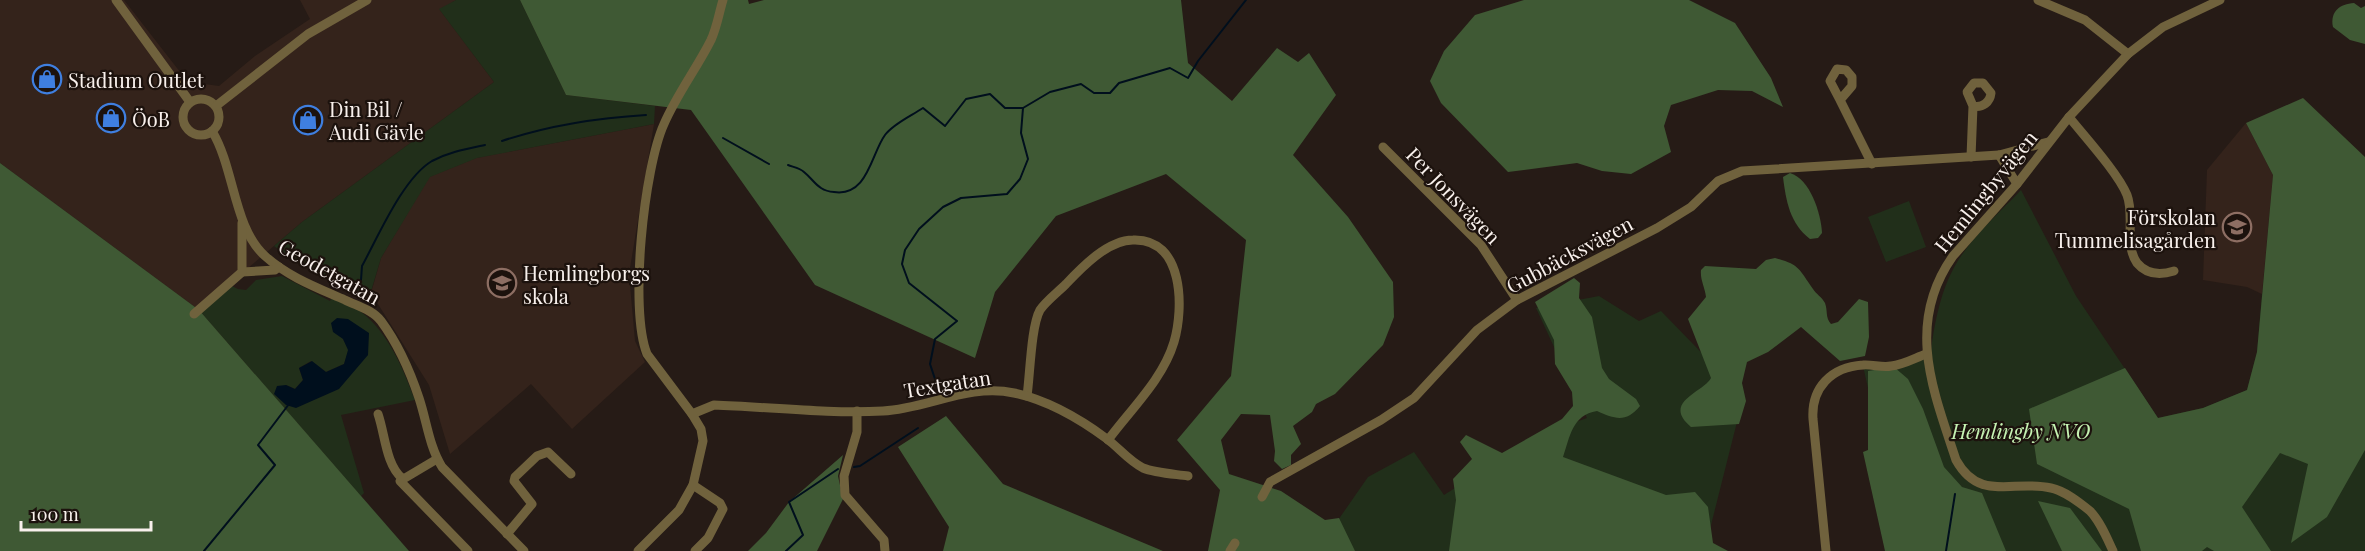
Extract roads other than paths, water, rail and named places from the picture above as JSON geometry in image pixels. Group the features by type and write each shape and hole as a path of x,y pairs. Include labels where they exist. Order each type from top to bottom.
{"street":[{"path":"116,0 190,102"},
{"path":"216,106 308,34 367,0"},
{"path":"638,551 679,510 693,485 703,441 701,429 692,414 647,354 641,340 638,295 642,239 654,157 663,125 712,38 723,0"},
{"path":"2038,0 2085,20 2128,54"},
{"name":"Hemlingbyvägen","path":"2113,551 2092,513 2071,497 2052,488 2032,485 1995,488 1970,479 1963,473 1945,425 1926,354 1926,333 1935,293 1947,264 2017,184 2069,117 2128,54 2163,27 2220,0"},
{"path":"201,99 216,106 219,122 212,131 197,135 188,130 183,115 190,102 201,99"},
{"path":"1840,99 1872,164"},
{"path":"1971,157 1973,106"},
{"path":"2069,117 2127,194 2132,250 2137,263 2150,272 2161,275 2174,271"},
{"name":"Geodetgatan","path":"212,131 229,167 243,221 263,255 279,267 364,309 380,320 405,361 437,459 524,551"},
{"name":"Gubbäcksvägen","path":"1262,497 1270,482 1414,398 1477,330 1516,300 1657,228 1691,207 1703,193 1730,175 1742,171 1999,155 2048,142"},
{"name":"Per Jonsvägen","path":"1383,147 1481,245 1516,300"},
{"path":"1999,155 2017,184"},
{"path":"242,272 243,221"},
{"path":"1027,396 1036,323 1041,310 1083,266 1112,247 1132,240 1152,243 1169,258 1178,277 1178,315 1174,342 1163,368 1108,440"},
{"path":"194,314 242,272 275,270 279,267"},
{"path":"1826,551 1813,418 1812,402 1815,394 1826,380 1842,370 1863,365 1890,366 1926,354"},
{"name":"Textgatan","path":"692,414 714,405 884,411 985,391 1027,396 1047,403 1108,440 1127,458 1144,468 1188,476"},
{"path":"857,411 857,432 844,476 845,495 884,540 885,551"},
{"path":"378,414 391,461 396,473 402,478"},
{"path":"507,534 531,507 531,500 514,481 537,456 548,452 571,474"},
{"path":"402,478 437,459"},
{"path":"402,478 400,481 403,487 468,551"},
{"path":"693,485 720,503 723,509 708,538 695,551"}],"water":[{"path":"337,318 348,319 369,333 368,355 339,389 296,408 286,405 274,394 277,386 286,385 295,389 303,380 299,368 312,361 326,372 344,364 348,350 343,339 333,332 331,323"}],"waterway":[{"path":"788,165 802,171 824,190 845,192 854,188 861,181 888,131 923,108 945,126 966,99 990,94 1005,108 1023,108 1050,92 1081,84 1094,93 1110,93 1119,83 1170,68 1188,78 1198,61 1246,0"},
{"path":"937,385 930,364 935,339 957,321 909,283 902,264 905,250 919,229 943,207 961,198 1007,194 1020,179 1028,159 1021,133 1023,108"},
{"path":"502,141 573,123 646,115"},
{"path":"723,138 769,164"},
{"path":"357,285 361,280 362,266 392,209 421,169 445,155 485,145"},
{"path":"204,551 275,465 258,445 289,404"},
{"path":"854,467 860,466 918,428"},
{"path":"786,551 803,535 789,502 838,469"},
{"path":"1946,551 1955,494"}],"place":[{"name":"Stadium Outlet","path":"47,79"},
{"name":"ÖoB","path":"111,118"},
{"name":"Din Bil / Audi Gävle","path":"308,120"},
{"name":"Förskolan Tummelisagården","path":"2237,227"},
{"name":"Hemlingborgs skola","path":"502,283"}],"park label":[{"name":"Hemlingby NVO","path":"2021,430"}]}
